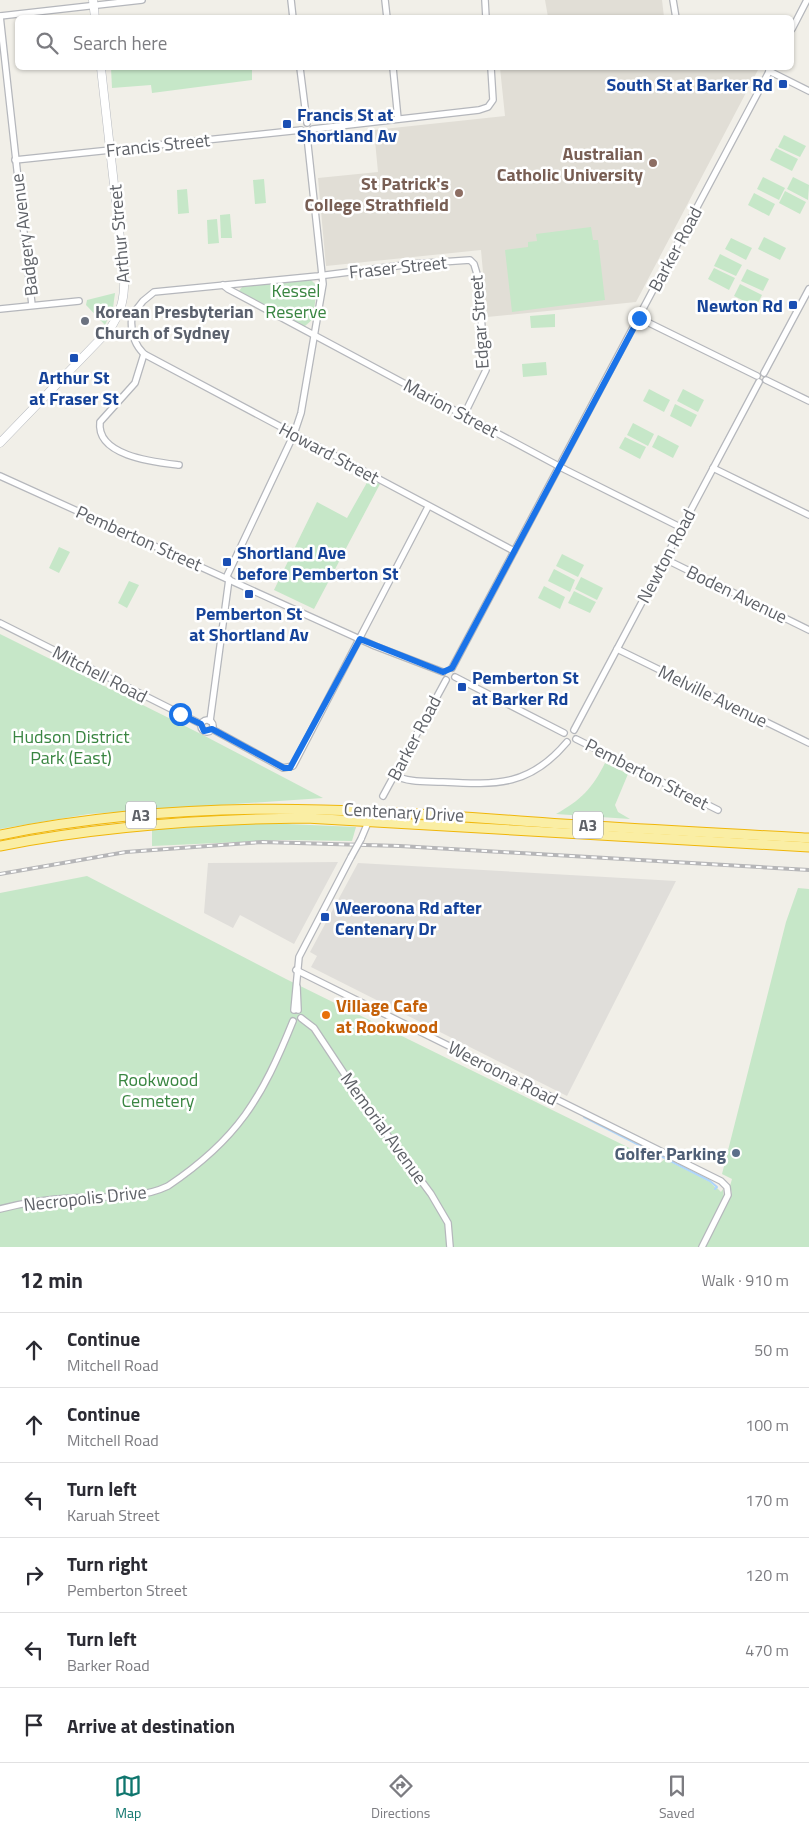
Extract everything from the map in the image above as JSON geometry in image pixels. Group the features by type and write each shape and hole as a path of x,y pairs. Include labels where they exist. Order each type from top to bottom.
{"highway":[{"name":"Centenary Drive","path":"0,835 94,820 175,812 254,808 370,810 809,838"},
{"name":"Centenary Drive","path":"0,846 74,833 170,822 242,818 369,821 809,847"}],"main road":[{"name":"Arthur Street","path":"0,443 110,330 122,308 125,293 124,274 101,70"}],"street":[{"path":"0,16 94,3 142,0"},
{"path":"291,0 293,15"},
{"path":"385,0 387,15"},
{"path":"484,0 486,15"},
{"path":"673,0 676,15"},
{"path":"794,25 807,0"},
{"name":"Badgery Avenue","path":"0,16 32,305"},
{"path":"300,70 307,123 313,129"},
{"path":"393,70 398,119"},
{"path":"313,129 479,110 491,105 493,100 491,70"},
{"name":"Barker Road","path":"452,668 769,70"},
{"path":"772,70 809,91"},
{"path":"212,729 210,721 227,579 294,434 301,413 315,336 323,275 307,136 301,130 303,125 307,123"},
{"path":"307,136 312,133 313,129"},
{"name":"Francis Street","path":"15,160 301,130"},
{"name":"Fraser Street","path":"144,354 135,346 132,314 150,293 412,264 466,260"},
{"name":"Edgar Street","path":"464,415 486,370 477,274 474,264 466,260"},
{"name":"Marion Street","path":"224,285 315,336 559,466 682,528"},
{"path":"757,376 764,373 809,289"},
{"path":"0,309 79,301"},
{"path":"802,302 809,305"},
{"path":"639,318 757,376 759,382 766,380 809,401"},
{"path":"144,354 136,383 100,422 101,436 104,442 113,447 145,460 179,465"},
{"name":"Howard Street","path":"144,354 428,507 514,551"},
{"path":"764,373 766,380"},
{"name":"Newton Road","path":"574,730 759,382"},
{"path":"713,468 809,515"},
{"name":"Pemberton Street","path":"0,476 360,639 443,672"},
{"path":"210,721 205,720 201,724 204,731 212,729 287,769 293,766 428,507"},
{"name":"Boden Avenue","path":"665,559 809,630"},
{"name":"Mitchell Road","path":"0,623 201,724"},
{"name":"Melville Avenue","path":"617,649 809,743"},
{"path":"452,668 455,671 455,677 450,681 446,680 443,672 452,668"},
{"name":"Pemberton Street","path":"455,677 564,733"},
{"name":"Barker Road","path":"383,796 446,680"},
{"path":"394,775 411,780 486,784 506,782 524,777 543,767 567,742 574,742 576,738 574,730 570,729 564,733 567,742"},
{"name":"Pemberton Street","path":"576,738 718,810"},
{"path":"296,1010 301,1013 301,1018 296,1022 293,1021 290,1015 296,1010 296,970 299,957 361,839 369,821 370,810"},
{"name":"Weeroona Road","path":"296,970 721,1181 727,1187 728,1195 702,1247"},
{"name":"Memorial Avenue","path":"301,1018 314,1028 365,1105 431,1194 448,1223 450,1247"},
{"name":"Necropolis Drive","path":"0,1209 70,1198 121,1196 168,1186 224,1141 239,1126 266,1084 293,1021"}],"shaded area":[{"path":"545,0 662,0 664,15 548,15"},
{"name":"St Patrick's College Strathfield","path":"500,70 758,70 636,302 487,317 481,250 326,266 318,178 378,172 374,130 505,116"},
{"path":"338,862 294,944 240,915 233,928 204,913 208,863"},
{"path":"358,863 676,881 567,1096 311,967 317,956 310,952"}],"green space":[{"path":"111,70 252,70 252,80 152,93 151,85 112,88"},
{"path":"784,135 806,146 800,157 778,147"},
{"path":"776,148 798,159 792,171 770,160"},
{"path":"763,177 785,188 779,200 757,189"},
{"path":"793,177 809,185 808,200 787,189"},
{"path":"264,179 266,203 255,204 253,180"},
{"path":"187,189 189,213 178,214 177,190"},
{"path":"785,191 806,202 800,214 779,203"},
{"path":"754,193 775,204 769,216 748,205"},
{"path":"230,214 232,238 221,238 220,215"},
{"path":"217,219 219,243 208,244 207,220"},
{"path":"591,227 593,240 598,240 605,300 512,312 505,250 528,247 528,242 537,241 536,234"},
{"path":"764,237 786,248 780,260 758,249"},
{"path":"731,238 752,248 746,260 725,249"},
{"path":"720,254 742,265 736,276 714,266"},
{"path":"714,268 735,278 729,290 708,279"},
{"path":"747,269 769,279 763,291 741,281"},
{"name":"Kessel Reserve","path":"310,279 317,286 313,319 305,326 299,325 239,291 242,287"},
{"path":"740,284 762,295 756,307 734,296"},
{"path":"115,293 113,308 105,325 86,305 87,300"},
{"path":"555,314 555,327 531,328 530,316"},
{"path":"546,362 547,375 523,377 522,364"},
{"path":"649,389 670,400 664,412 643,401"},
{"path":"683,389 704,400 698,412 677,401"},
{"path":"675,404 697,415 691,427 670,416"},
{"path":"633,423 654,434 648,446 627,435"},
{"path":"658,435 679,446 673,458 652,447"},
{"path":"625,437 646,447 640,459 619,448"},
{"path":"369,479 380,484 314,609 274,590 317,502 347,518"},
{"path":"59,547 70,552 59,573 49,568"},
{"path":"562,554 584,565 578,577 556,566"},
{"path":"554,569 575,580 570,592 548,581"},
{"path":"581,577 603,588 597,600 575,589"},
{"path":"129,581 139,585 127,608 118,603"},
{"path":"544,586 565,597 560,609 538,598"},
{"path":"574,591 596,602 590,613 568,603"},
{"name":"Hudson District Park (East)","path":"0,634 201,734 323,798 89,814 0,829"},
{"path":"605,763 628,774 615,805 618,812 630,819 556,814 585,793"},
{"path":"265,823 356,827 352,841 282,840 152,846 152,829"},
{"name":"Rookwood Cemetery","path":"87,876 286,979 660,1163 665,1159 710,1182 716,1188 715,1190 717,1188 721,1192 723,1189 724,1198 698,1247 0,1247 0,893"},
{"path":"798,888 809,889 809,1247 704,1247 732,1193 730,1186 732,1179 722,1174 786,922"}],"waterway":[{"path":"584,1117 710,1181 717,1187 715,1189"}],"railway":[{"path":"0,874 126,852 262,842 400,846 809,870"}],"place":[{"name":"South St at Barker Rd","path":"783,84"},
{"name":"Francis St at Shortland Av","path":"287,124"},
{"name":"Australian Catholic University","path":"653,163"},
{"name":"St Patrick's College Strathfield","path":"459,193"},
{"name":"Newton Rd","path":"793,305"},
{"name":"Korean Presbyterian Church of Sydney","path":"85,321"},
{"name":"Arthur St at Fraser St","path":"74,358"},
{"name":"Shortland Ave before Pemberton St","path":"227,562"},
{"name":"Pemberton St at Shortland Av","path":"249,594"},
{"name":"Pemberton St at Barker Rd","path":"462,687"},
{"name":"Weeroona Rd after Centenary Dr","path":"325,917"},
{"name":"Village Cafe at Rookwood","path":"326,1015"},
{"name":"Golfer Parking","path":"736,1153"}],"route":[{"path":"180,714 201,724 201,728 204,731 207,732 212,729 287,769 293,766 360,639 443,672 448,668 452,668 639,318"}]}
